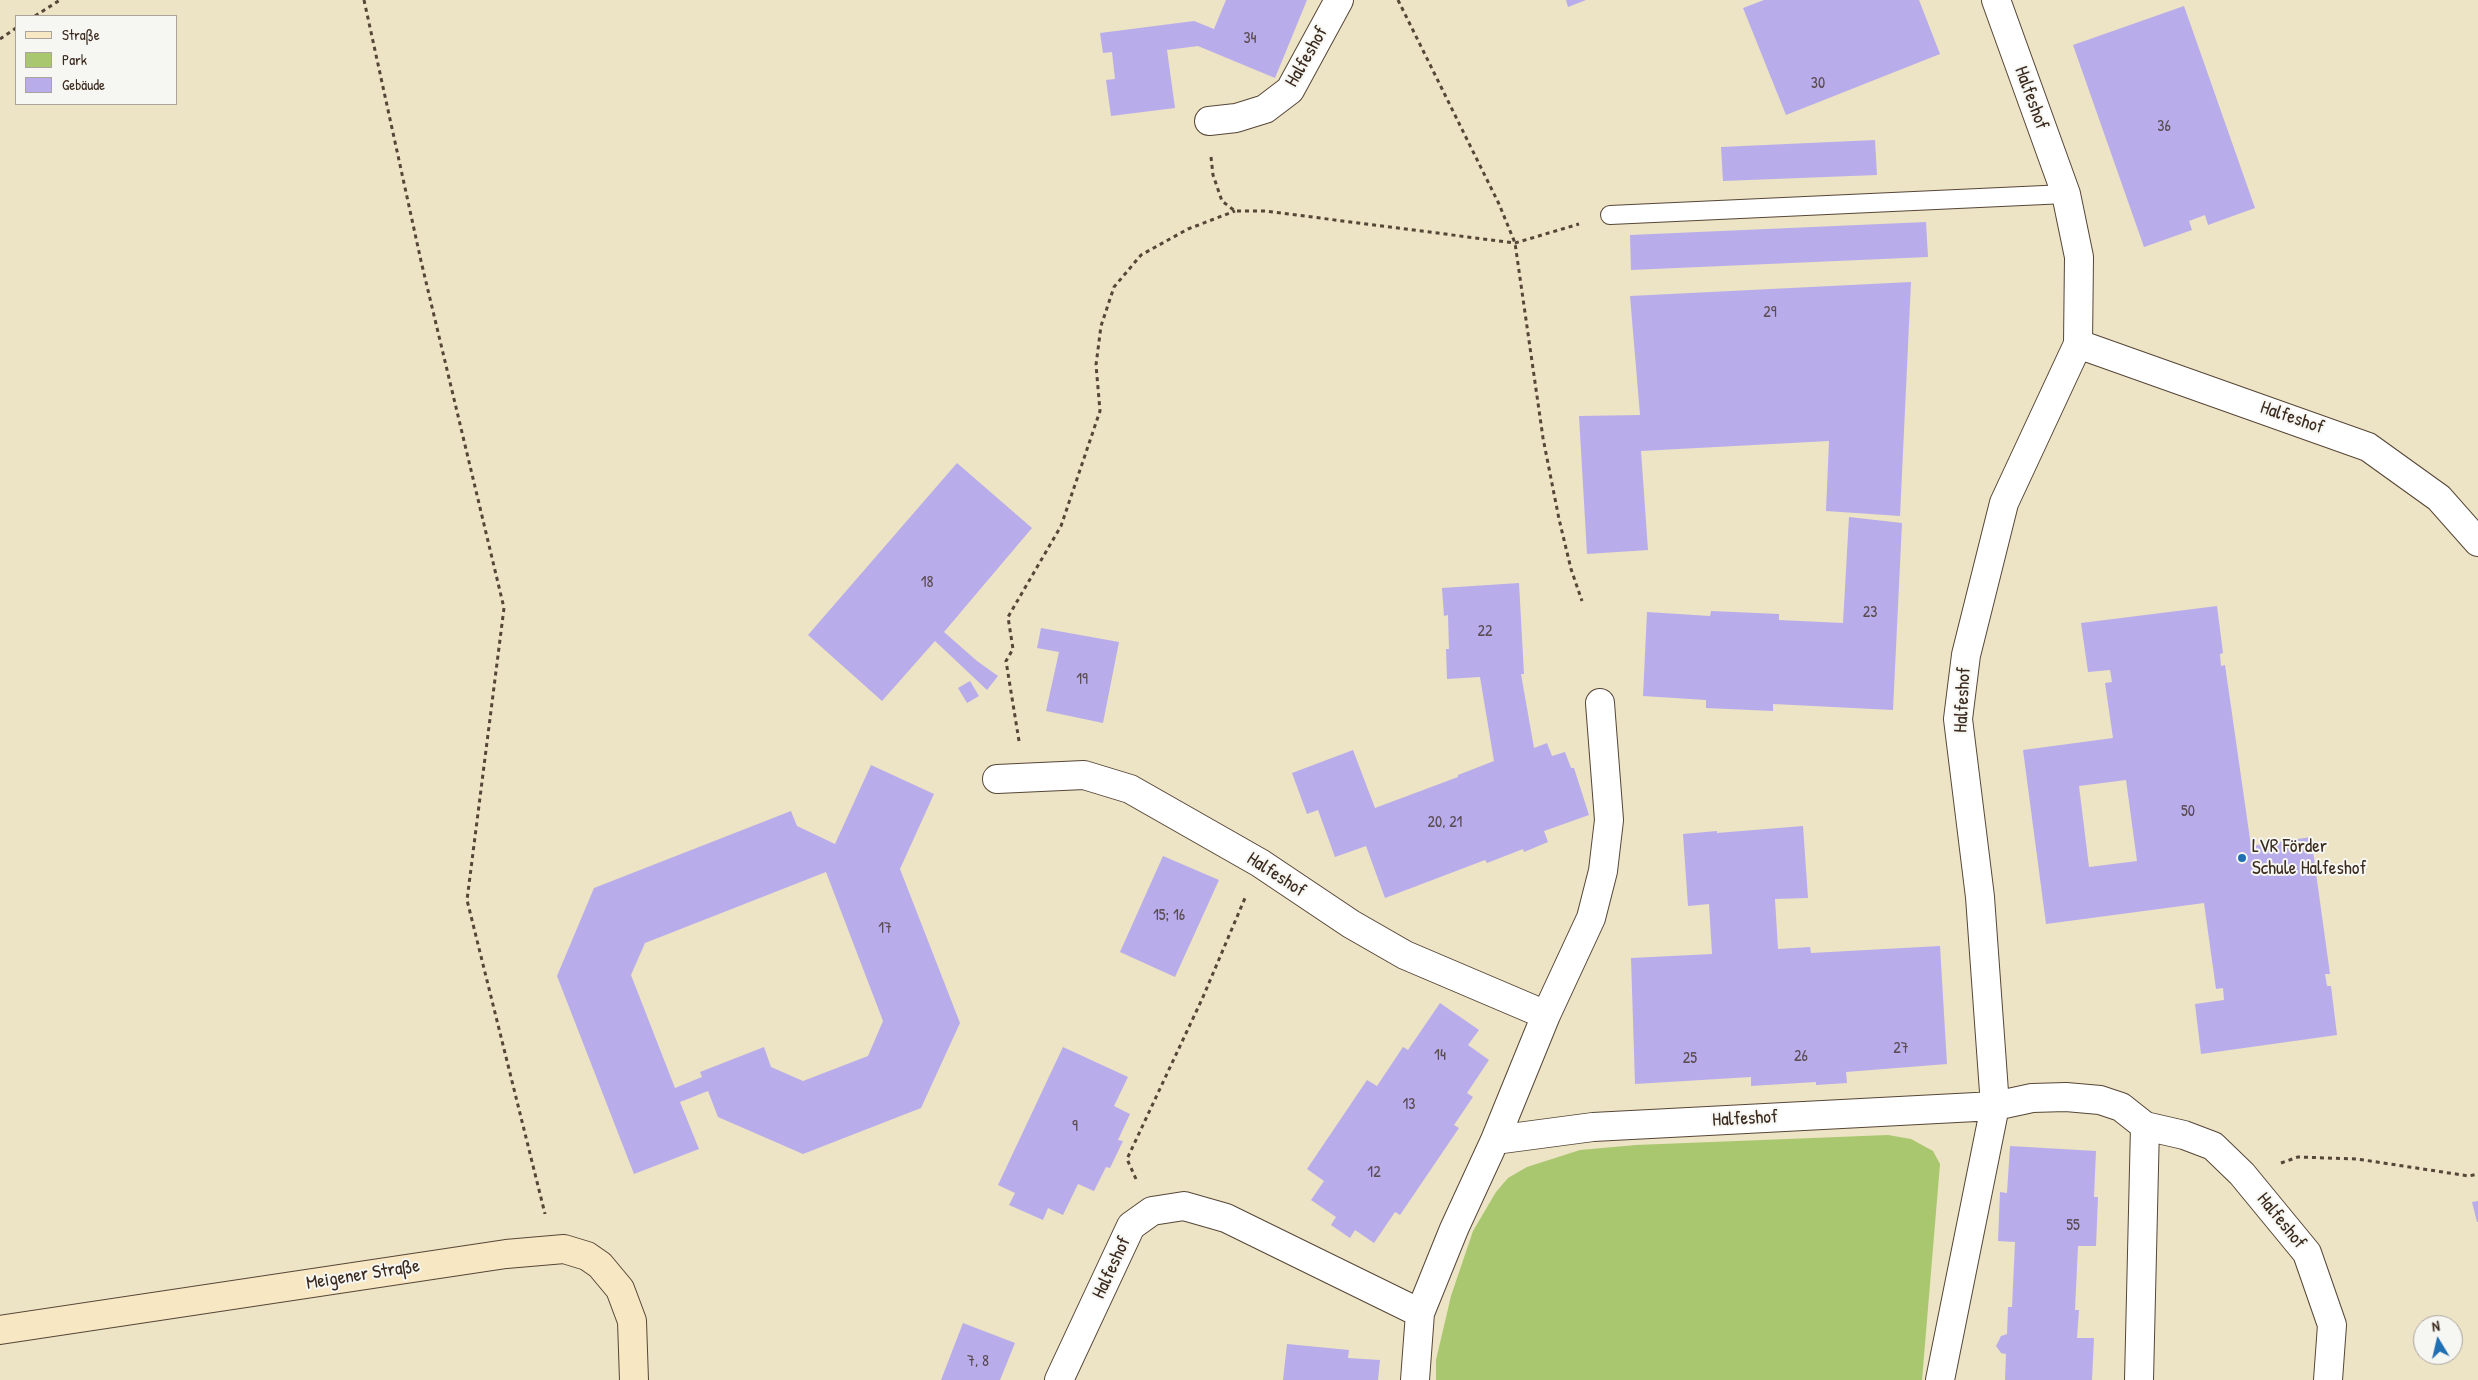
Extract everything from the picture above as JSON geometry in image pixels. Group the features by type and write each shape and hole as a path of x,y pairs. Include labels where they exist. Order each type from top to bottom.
{"street":[{"name":"Halfeshof","path":"1209,121 1236,118 1265,109 1290,90 1339,0"},
{"name":"Halfeshof","path":"1940,1380 1995,1106 1980,897 1958,719 1966,655 2004,503 2078,344 2080,257 2066,194 1996,0"},
{"name":"Halfeshof","path":"2078,344 2368,447 2439,498 2478,542"},
{"path":"1415,1380 1420,1313 1454,1230 1495,1140 1546,1015 1591,918 1603,871 1609,820 1600,703"},
{"name":"Halfeshof","path":"998,779 1084,775 1130,789 1260,863 1351,924 1405,955 1546,1015"},
{"name":"Halfeshof","path":"1495,1140 1593,1127 1995,1106 2032,1098 2066,1097 2100,1100 2122,1107 2145,1126 2184,1135 2213,1146 2242,1174 2307,1253 2332,1325 2328,1380"},
{"path":"2139,1380 2145,1126"},
{"name":"Halfeshof","path":"1059,1380 1131,1226 1152,1211 1184,1206 1226,1218 1420,1313"},
{"name":"Meigener Straße","path":"0,1330 506,1254 564,1249 587,1256 600,1264 620,1289 632,1320 634,1380"}],"lane":[{"path":"1610,216 2066,194"}],"path":[{"path":"37,15 60,0"},
{"path":"364,0 421,261 504,608 466,900 545,1215 564,1249"},
{"path":"1398,0 1499,204 1515,243 1543,438 1559,519 1571,569 1582,601"},
{"path":"0,39 15,29"},
{"path":"1209,121 1213,175 1222,201 1235,211"},
{"path":"1025,778 1006,661 1013,649 1008,616 1061,526 1100,411 1096,365 1101,326 1114,287 1140,255 1188,229 1235,211 1264,210 1515,243 1610,216"},
{"path":"1152,1211 1127,1159 1203,997 1260,863"},
{"path":"2242,1174 2298,1157 2357,1159 2469,1176 2478,1174"}],"green space":[{"path":"1888,1135 1911,1139 1933,1151 1940,1164 1922,1380 1436,1380 1436,1360 1451,1296 1473,1231 1496,1192 1508,1178 1527,1167 1580,1150 1636,1145"}],"building":[{"path":"1226,0 1307,0 1275,78 1198,46 1167,50 1175,108 1111,116 1106,80 1115,79 1112,52 1103,53 1100,33 1194,21 1214,29"},
{"path":"1566,0 1586,0 1568,7"},
{"path":"1764,0 1919,0 1940,54 1786,115 1743,8"},
{"path":"2184,6 2255,208 2208,225 2205,215 2189,221 2192,230 2144,247 2073,45"},
{"path":"1875,140 1877,175 1723,181 1721,147"},
{"path":"1926,222 1928,257 1631,270 1630,235"},
{"path":"1911,282 1900,516 1826,511 1829,441 1641,451 1648,550 1587,554 1579,416 1640,415 1630,296"},
{"path":"957,463 1032,528 944,632 977,661 998,676 987,690 935,641 882,701 808,635"},
{"path":"1849,517 1902,523 1893,710 1773,704 1773,711 1706,708 1706,700 1643,696 1647,612 1710,616 1711,611 1779,614 1779,620 1843,623"},
{"path":"1519,583 1524,674 1521,674 1534,748 1547,743 1552,756 1565,752 1571,768 1574,768 1589,815 1544,831 1548,842 1524,852 1523,849 1487,863 1485,860 1385,898 1366,846 1335,857 1318,810 1307,814 1292,773 1353,750 1375,808 1458,777 1458,775 1494,761 1480,677 1447,679 1446,649 1449,649 1448,615 1444,616 1442,588"},
{"path":"2217,606 2223,653 2220,654 2221,666 2225,665 2251,846 2311,837 2330,974 2325,974 2327,986 2331,986 2337,1035 2201,1054 2195,1004 2224,1000 2223,988 2216,989 2204,903 2046,924 2023,750 2113,738 2105,683 2112,682 2110,670 2088,672 2081,623","holes":["2126,780 2137,861 2089,867 2079,786"]},
{"path":"1041,628 1119,642 1103,723 1046,711 1059,652 1037,648"},
{"path":"970,681 979,696 967,703 958,688"},
{"path":"871,765 934,794 900,869 960,1023 921,1108 803,1154 718,1117 708,1091 680,1102 699,1149 634,1174 557,976 594,888 791,811 797,826 835,844","holes":["826,872 883,1021 868,1056 803,1081 771,1067 764,1047 700,1072 702,1077 675,1088 631,975 645,943"]},
{"path":"1803,826 1808,898 1775,899 1778,949 1810,947 1811,953 1940,946 1947,1064 1846,1072 1847,1083 1816,1085 1816,1082 1751,1086 1751,1077 1635,1084 1631,958 1712,954 1709,904 1688,906 1683,834"},
{"path":"1163,856 1219,880 1175,977 1120,952"},
{"path":"1440,1003 1479,1030 1468,1045 1489,1060 1467,1093 1473,1097 1454,1125 1459,1128 1400,1215 1395,1212 1374,1243 1355,1230 1350,1238 1331,1225 1336,1217 1311,1200 1324,1181 1307,1169 1367,1080 1377,1086 1403,1047 1408,1050"},
{"path":"1063,1047 1128,1077 1114,1106 1130,1114 1118,1140 1123,1141 1110,1168 1106,1167 1094,1191 1078,1184 1063,1215 1048,1208 1043,1220 1009,1205 1015,1193 998,1185"},
{"path":"2010,1146 2096,1151 2094,1197 2098,1197 2096,1246 2078,1246 2075,1310 2079,1310 2077,1338 2094,1338 2092,1380 2005,1380 2006,1354 2001,1353 1996,1346 2001,1336 2007,1334 2008,1307 2012,1307 2015,1242 1998,1241 2000,1192 2007,1193"},
{"path":"2478,1201 2478,1222 2477,1222 2472,1202"},
{"path":"963,1323 1015,1343 1000,1380 941,1380"},
{"path":"1287,1344 1349,1350 1348,1358 1380,1360 1378,1380 1283,1380"}],"place":[{"name":"LVR Förder Schule Halfeshof","path":"2242,858"}]}
